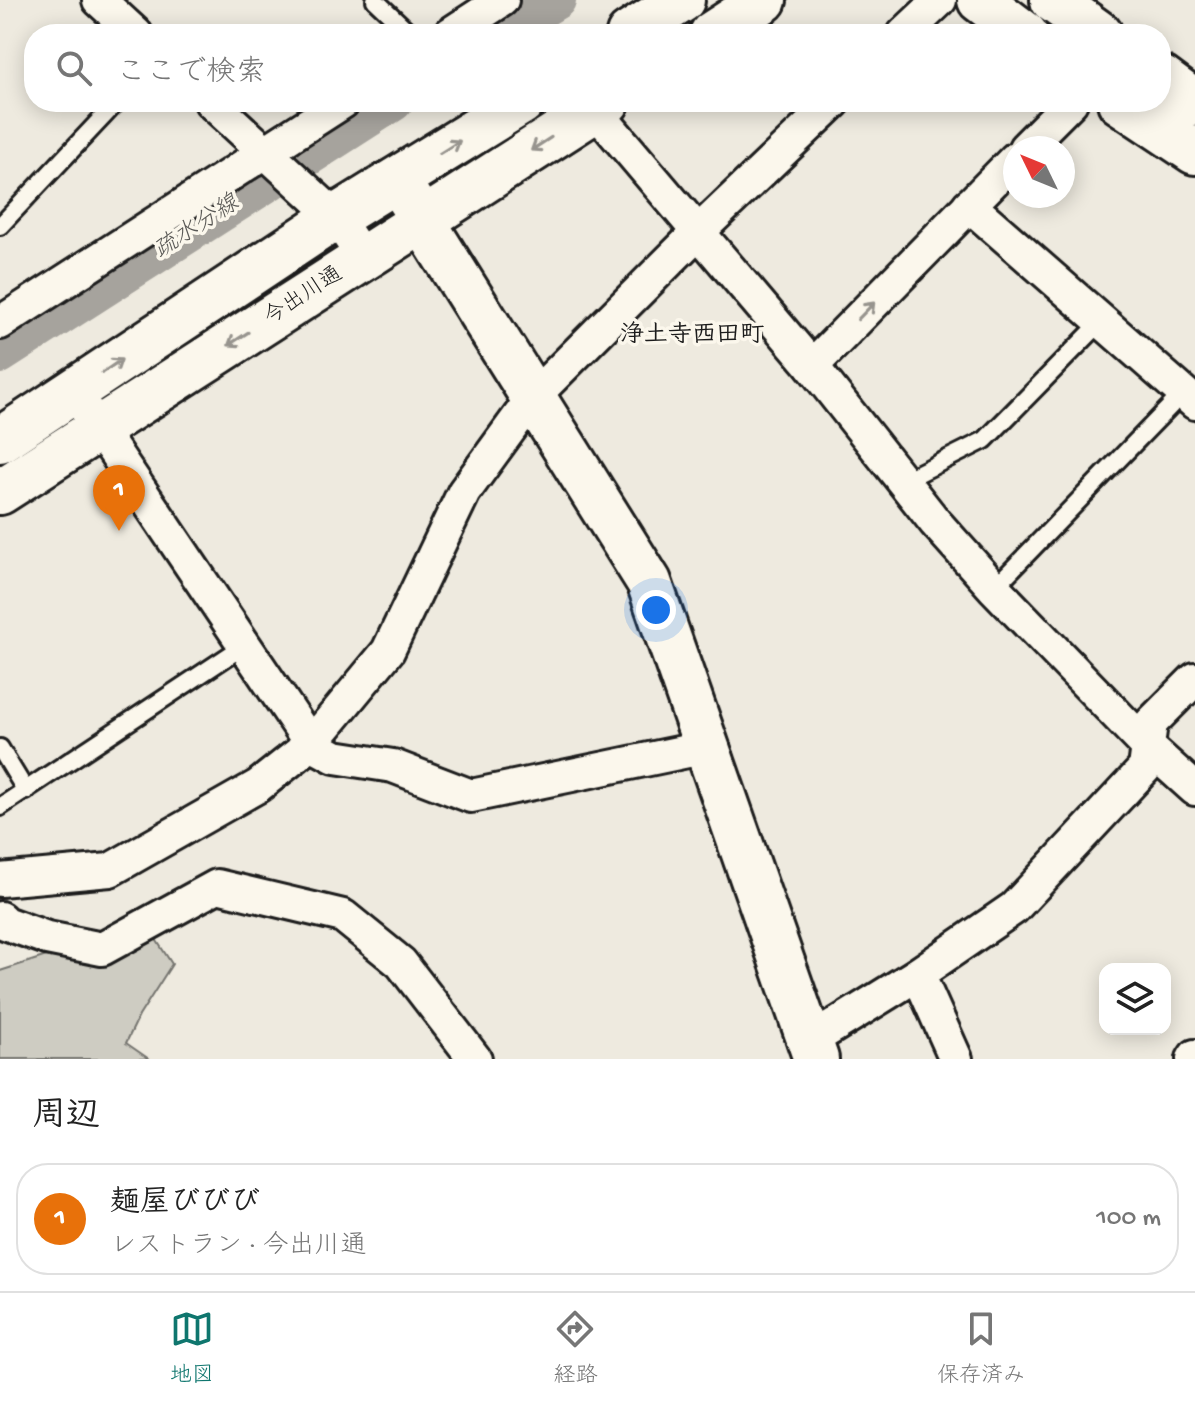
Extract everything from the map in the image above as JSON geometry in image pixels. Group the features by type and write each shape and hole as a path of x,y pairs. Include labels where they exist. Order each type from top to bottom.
{"main road":[{"path":"645,24 682,0"},
{"path":"727,24 764,0"},
{"path":"980,0 1012,24"},
{"path":"1062,3 1088,24"},
{"path":"1171,85 1195,103"},
{"path":"0,440 336,217 506,112"},
{"name":"今出川通","path":"0,492 364,259 586,112"},
{"path":"1135,112 1195,152"},
{"path":"397,180 649,582 813,1050"}],"street":[{"path":"99,0 125,24"},
{"path":"465,24 502,0"},
{"path":"915,24 940,0"},
{"path":"222,112 336,217 364,259"},
{"path":"0,323 269,155 329,112"},
{"path":"602,112 697,233 812,366 935,522 994,588 1146,745 1195,789"},
{"path":"0,880 110,870 258,786 311,744 388,651 464,492 534,396 824,112"},
{"path":"1037,136 1061,112"},
{"path":"812,366 1003,171"},
{"path":"969,205 1189,398"},
{"path":"75,392 311,744 335,757 393,766 471,796 707,747"},
{"path":"813,1050 1014,908 1145,768 1151,723 1195,679"},
{"path":"0,918 5,923 47,938 102,949 217,886 343,916 401,963 475,1059"},
{"path":"918,974 956,1059"}],"lane":[{"path":"375,0 400,24"},
{"path":"0,226 108,112"},
{"path":"903,481 985,440 1103,320"},
{"path":"994,588 1189,398"},
{"path":"0,807 245,645"},
{"path":"0,748 26,791"}],"shaded area":[{"path":"146,924 172,964 126,1043 149,1059 0,1059 0,971"}],"waterway":[{"name":"疏水分線","path":"517,24 557,0"},
{"name":"疏水分線","path":"0,355 378,112"}],"place":[{"name":"麺屋びびび","path":"119,531"}],"district":[{"name":"浄土寺西田町","path":"692,336"}]}
